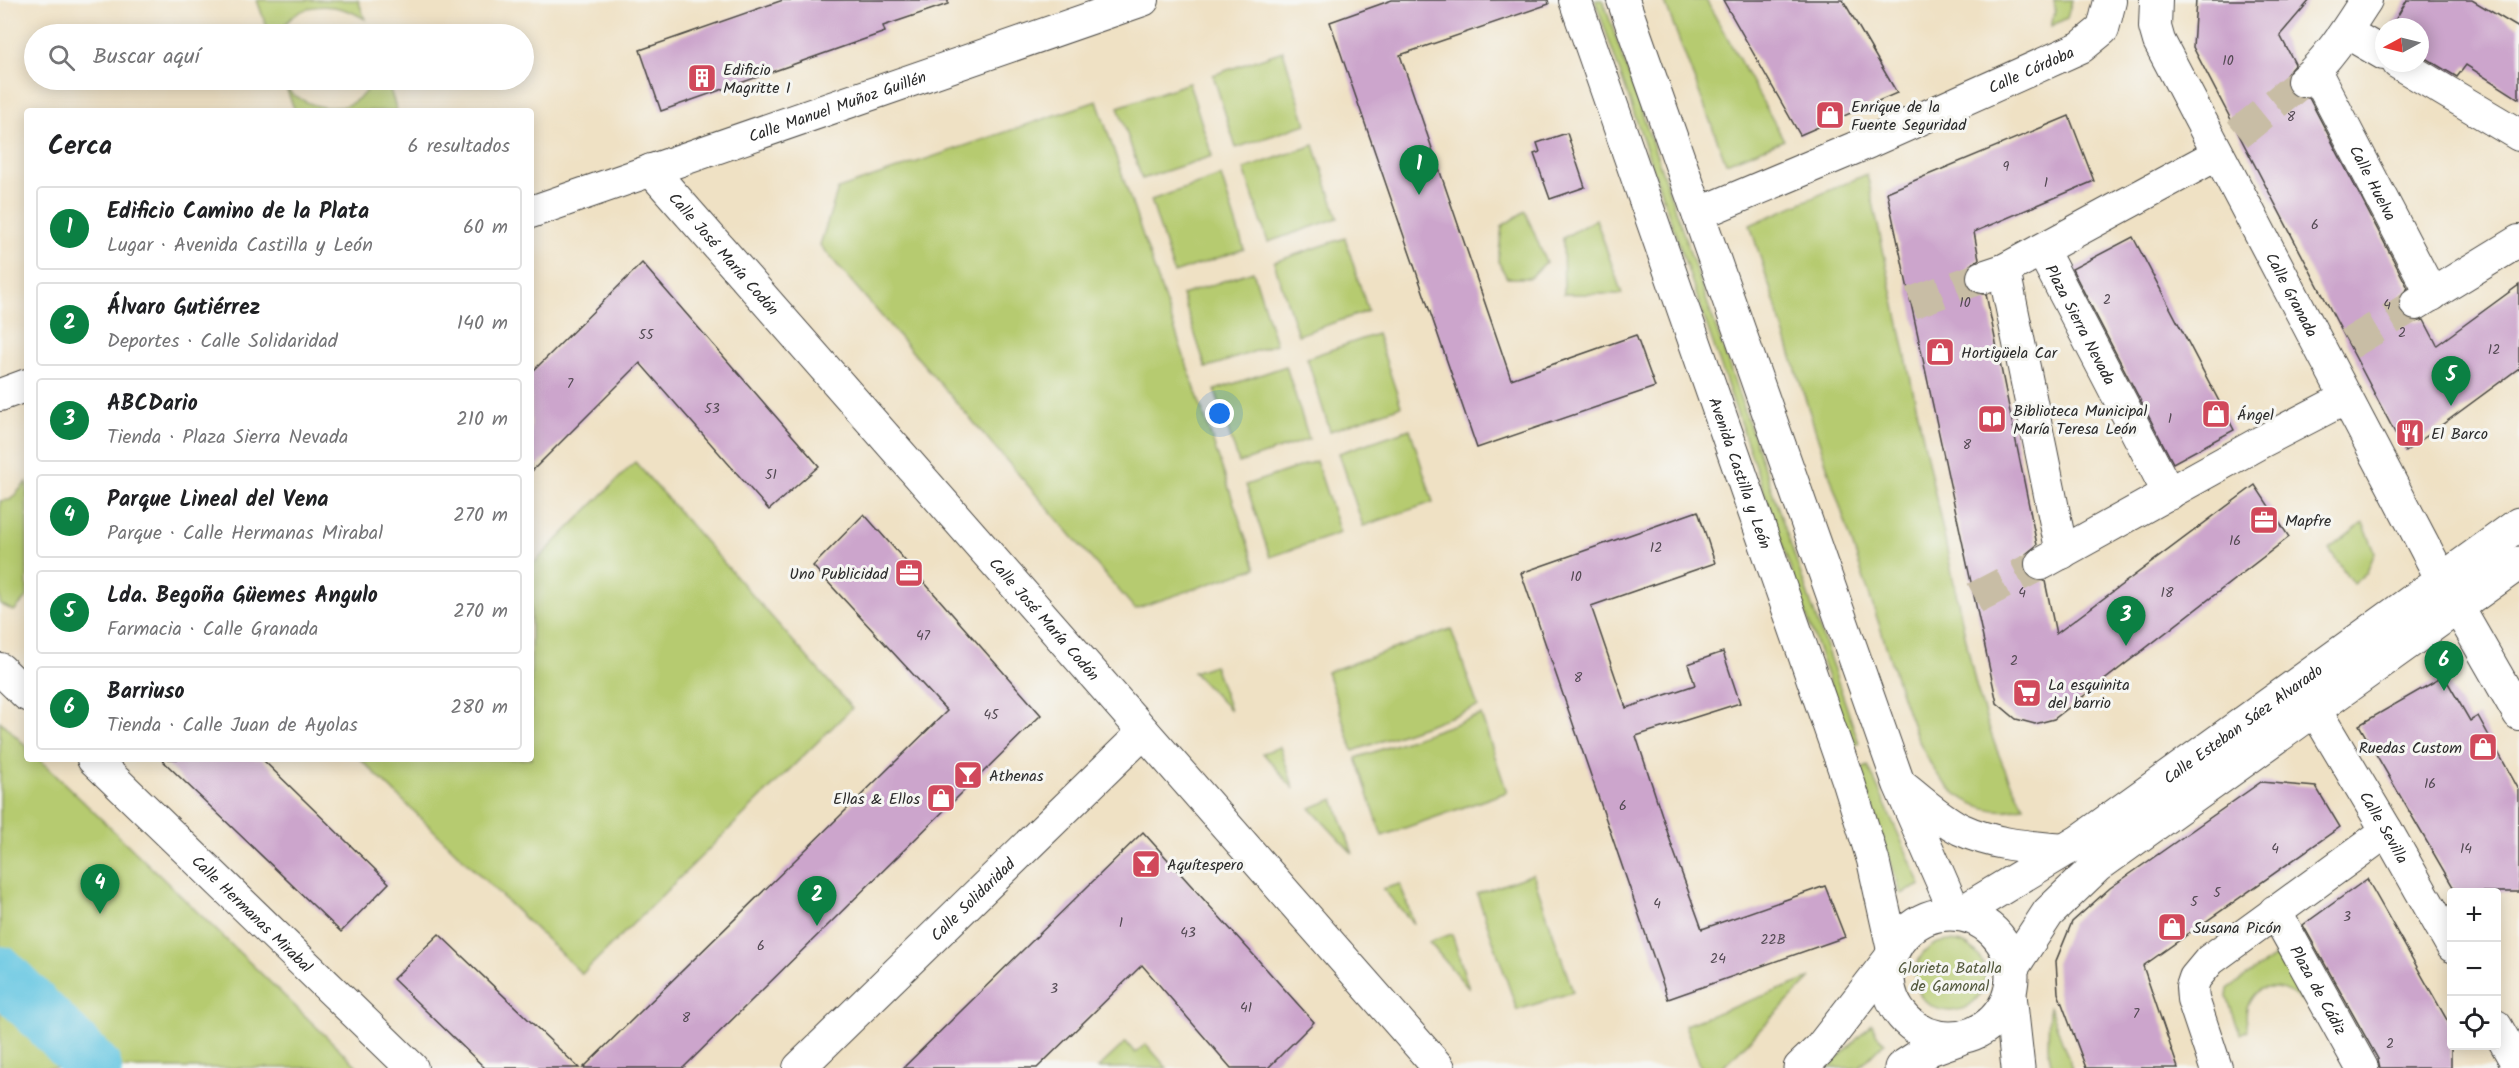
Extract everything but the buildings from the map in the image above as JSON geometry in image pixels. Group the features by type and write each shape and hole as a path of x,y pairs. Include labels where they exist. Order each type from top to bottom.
{"main road":[{"name":"Calle Esteban Sáez Alvarado","path":"1958,914 2066,849 2519,524"},
{"name":"Calle Esteban Sáez Alvarado","path":"2011,982 2048,913 2090,872 2519,563"},
{"path":"1800,1068 1820,1049 1891,955 1901,938 1919,922 1930,916 1958,914 1980,921 1998,936 2004,945 2011,982 2018,1068"},
{"path":"1891,955 1888,983 1896,1008 1936,1045"},
{"path":"1900,1068 1936,1045 1978,1032 1989,1025 2000,1015 2011,982"}],"street":[{"name":"Calle Manuel Muñoz Guillén","path":"534,211 1143,0"},
{"name":"Avenida Castilla y León","path":"1575,0 1849,783 1872,860 1891,955"},
{"path":"1623,0 1899,784 1958,914"},
{"name":"Calle Huelva","path":"2366,0 2346,32 2309,76 2424,299 2519,242"},
{"path":"2110,1 2155,4"},
{"name":"Calle Córdoba","path":"1698,214 1869,142 2081,47 2103,28 2110,1"},
{"name":"Calle Granada","path":"2155,4 2155,27 2159,41 2224,146 2337,351 2346,398 2441,578 2519,714"},
{"path":"2346,32 2375,49"},
{"path":"2413,72 2519,135"},
{"name":"Plaza Sierra Nevada","path":"2224,146 2042,250 1993,274 2052,558 2261,441 2346,398"},
{"name":"Calle José María Codón","path":"651,170 1439,1068"},
{"name":"Plaza Sierra Nevada","path":"2042,250 2169,494"},
{"path":"0,395 24,386"},
{"path":"0,669 24,692"},
{"name":"Calle Sevilla","path":"2315,710 2387,831 2449,942"},
{"name":"Calle Solidaridad","path":"799,1068 1144,732"},
{"name":"Calle Hermanas Mirabal","path":"96,762 412,1068"},
{"path":"1899,784 1949,822 1980,837 2007,844 2066,849"},
{"path":"2216,1068 2193,999 2192,987 2195,978 2210,960 2387,831"},
{"name":"Plaza de Cádiz","path":"2275,911 2362,1068"},
{"path":"2501,1035 2519,1067"}],"green space":[{"path":"257,0 358,0 365,19 329,6 306,9 286,24 265,24"},
{"path":"1595,0 1603,0 1859,743 1851,745"},
{"path":"1664,0 1706,0 1784,140 1726,163"},
{"path":"2054,0 2072,0 2067,18 2051,26 2055,11"},
{"path":"1283,51 1306,124 1236,148 1213,75"},
{"path":"1189,83 1212,156 1142,179 1118,107"},
{"path":"287,90 299,98 322,107 334,108 294,108"},
{"path":"366,90 390,90 396,108 334,108 356,100"},
{"path":"1097,101 1256,568 1135,609 820,245 838,189"},
{"path":"1314,145 1338,218 1268,242 1244,169"},
{"path":"1867,174 1975,682 2001,761 2024,806 2014,809 1995,810 1975,805 1949,788 1937,774 1915,733 1750,225"},
{"path":"1221,176 1244,249 1174,273 1151,200"},
{"path":"1525,211 1546,262 1530,278 1507,278 1498,261 1502,226"},
{"path":"1596,219 1622,294 1564,294 1563,238"},
{"path":"1345,238 1368,311 1298,335 1274,262"},
{"path":"1253,271 1276,344 1206,368 1182,295"},
{"path":"1377,334 1401,406 1330,431 1307,358"},
{"path":"1286,366 1309,439 1239,463 1215,390"},
{"path":"1410,429 1433,502 1363,526 1339,453"},
{"path":"1316,461 1340,533 1270,557 1246,485"},
{"path":"635,462 852,708 582,974 363,762 534,762 534,563"},
{"path":"24,485 24,600 14,611 0,604 0,501 10,500"},
{"path":"2363,523 2375,552 2367,572 2353,584 2329,549"},
{"path":"1451,629 1478,707 1353,751 1327,672"},
{"path":"1214,665 1230,710 1193,672"},
{"path":"1481,715 1507,792 1382,836 1356,758"},
{"path":"0,721 24,744 24,762 42,762 359,1068 0,1068"},
{"path":"1280,747 1294,789 1263,753"},
{"path":"1868,766 1921,885 1901,894 1860,770"},
{"path":"1334,799 1353,854 1310,808"},
{"path":"1533,874 1573,992 1517,1010 1477,894"},
{"path":"1400,884 1414,924 1383,889"},
{"path":"1452,934 1469,989 1429,942"},
{"name":"Glorieta Batalla de Gamonal","path":"1950,941 1963,944 1975,951 1982,963 1985,976 1982,989 1975,1001 1963,1008 1950,1011 1937,1008 1925,1001 1918,989 1915,976 1918,963 1925,951 1937,944"},
{"path":"2284,950 2309,997 2301,1001 2282,989 2260,989 2247,1008 2248,1030 2240,1034 2227,997 2228,989"},
{"path":"1811,978 1722,1068 1701,1068 1685,1025"},
{"path":"2049,1006 2072,1068 2052,1068 2048,1048"},
{"path":"1872,1024 1877,1035 1885,1042 1859,1068 1828,1068"},
{"path":"1126,1042 1135,1053 1146,1044 1167,1068 1098,1068"}],"waterway":[{"path":"0,973 95,1068"}],"tunnel":[{"path":"2238,134 2303,81"},
{"path":"1911,303 1983,277"},
{"path":"2349,344 2416,304"},
{"path":"1975,598 2041,564"}],"place":[{"name":"Edificio Magritte I","path":"702,78"},
{"name":"Enrique de la Fuente Seguridad","path":"1830,115"},
{"name":"Edificio Camino de la Plata","path":"1419,195"},
{"name":"Hortigüela Car","path":"1940,352"},
{"name":"Lda. Begoña Güemes Angulo","path":"2451,406"},
{"name":"Ángel","path":"2216,414"},
{"name":"Biblioteca Municipal María Teresa León","path":"1992,419"},
{"name":"El Barco","path":"2410,433"},
{"name":"Mapfre","path":"2264,520"},
{"name":"Uno Publicidad","path":"909,573"},
{"name":"ABCDario","path":"2126,646"},
{"name":"Barriuso","path":"2444,691"},
{"name":"La esquinita del barrio","path":"2027,693"},
{"name":"Ruedas Custom","path":"2483,747"},
{"name":"Athenas","path":"968,775"},
{"name":"Ellas & Ellos","path":"941,798"},
{"name":"Aquítespero","path":"1146,864"},
{"name":"Parque Lineal del Vena","path":"100,914"},
{"name":"Álvaro Gutiérrez","path":"817,926"},
{"name":"Susana Picón","path":"2172,927"}]}
